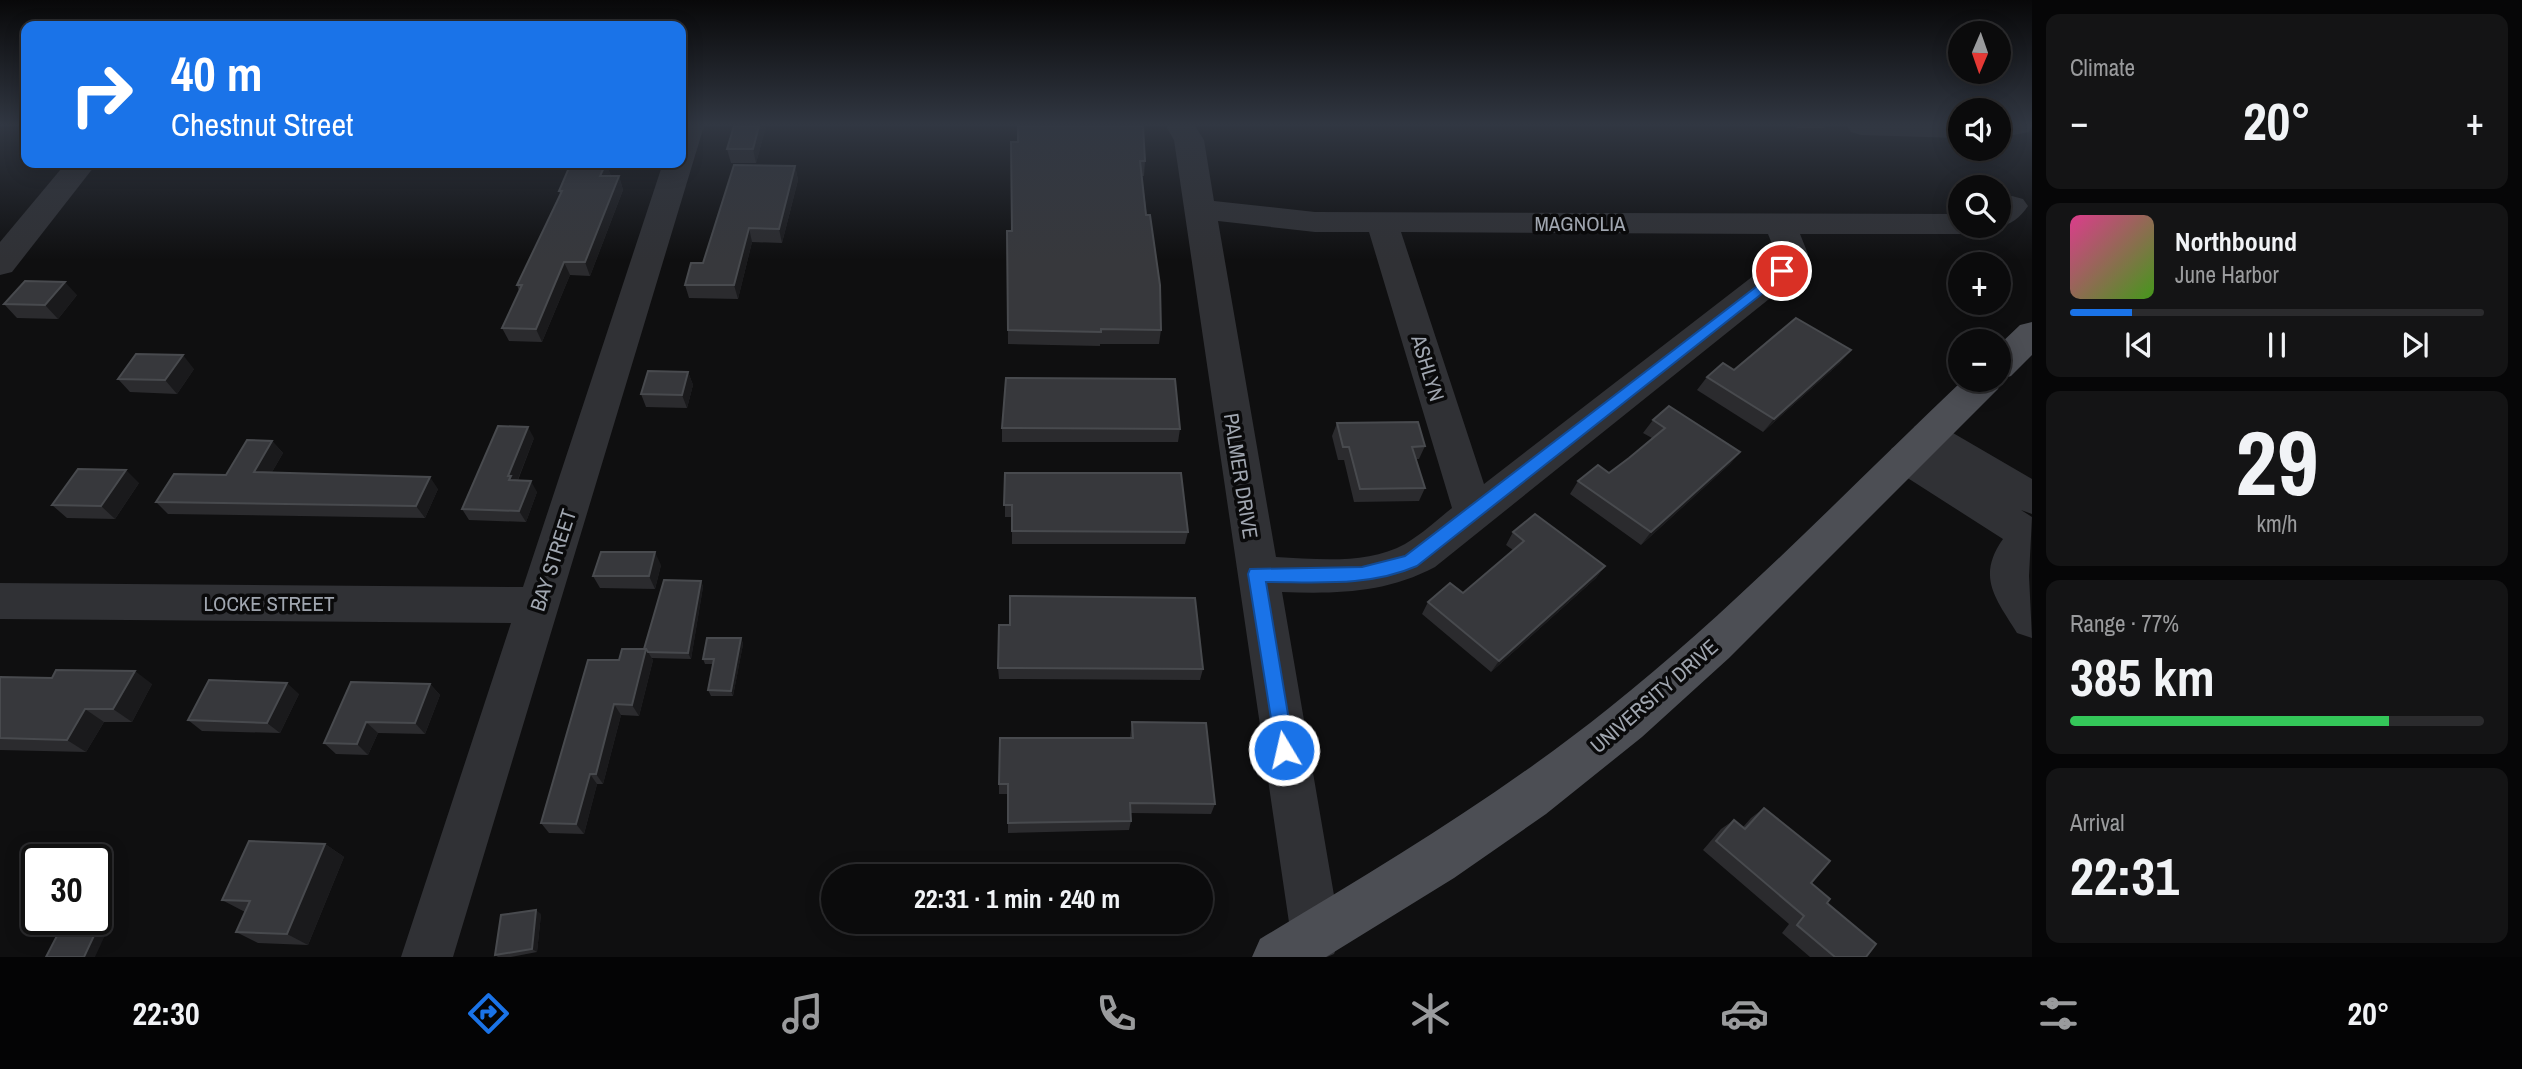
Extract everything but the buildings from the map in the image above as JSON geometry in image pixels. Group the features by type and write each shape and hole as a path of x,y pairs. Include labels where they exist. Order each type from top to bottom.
{"main road":[{"path":"2011,354 2032,334"},
{"name":"UNIVERSITY DRIVE","path":"1297,946 1485,829 1626,722 1714,645 1973,392"}],"street":[{"path":"0,264 76,171"},
{"name":"BAY STREET","path":"427,957 676,171"},
{"name":"PALMER DRIVE","path":"1194,171 1256,574 1297,946"},
{"name":"MAGNOLIA","path":"1200,211 1242,212 1308,221 1948,224"},
{"name":"ASHLYN","path":"1382,222 1474,514"},
{"path":"1256,574 1362,575 1395,568 1421,555 1782,271 1792,254 1780,223"},
{"path":"1917,447 2032,526 2012,555 2008,569 2012,586 2032,620"},
{"name":"LOCKE STREET","path":"0,601 538,606"}],"route":[{"path":"1284,750 1256,574 1362,575 1395,568 1411,561 1782,271"}]}
